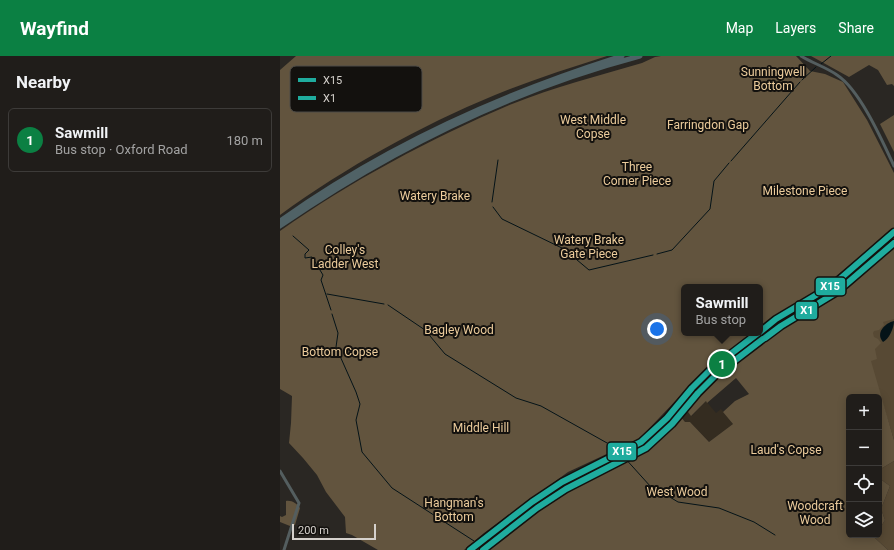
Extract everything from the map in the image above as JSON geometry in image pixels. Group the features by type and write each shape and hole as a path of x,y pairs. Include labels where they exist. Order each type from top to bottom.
{"highway":[{"path":"280,221 358,171 436,128 529,88 622,56"},
{"path":"280,226 322,198 361,175 439,133 498,106 538,90 586,72 640,56"}],"street":[{"path":"801,56 836,74 844,80 877,129 894,166"},
{"path":"763,329 776,319 833,285 894,232"},
{"path":"470,550 520,510 562,482 641,442 667,418 692,388 711,369 754,336"},
{"path":"280,472 299,503 284,550"}],"shaded area":[{"path":"894,314 894,440 882,401 882,394 880,394 859,326"},
{"path":"894,321 891,333 883,342 880,335 882,329 887,324"},
{"path":"706,401 716,413 721,409 733,424 709,442 690,422 685,422 677,412 683,405 692,416"},
{"path":"894,461 894,550 888,550 875,538 882,538 882,525 885,520 882,506 890,486 882,480 882,468"}],"green space":[{"path":"296,56 607,56 551,74 509,90 439,120 357,164 305,197 280,215 280,70"},
{"name":"Bagley Wood","path":"796,56 810,71 825,74 843,82 867,120 894,173 894,229 824,286 778,314 763,326 763,284 681,284 681,336 749,336 703,372 639,439 568,472 484,533 464,550 378,550 346,533 345,517 326,492 317,475 289,443 292,396 280,389 280,231 364,178 422,146 482,117 544,92 642,63 655,57"},
{"path":"811,56 894,56 894,86 892,84 887,85 878,70 869,65 849,77"},
{"path":"894,115 894,152 880,124"},
{"path":"894,236 894,319 883,322 884,325 873,333 874,337 881,343 875,349 877,359 871,361 881,394 846,394 846,538 875,538 888,550 475,550 574,478 642,446 677,412 685,422 690,422 709,442 733,424 723,412 735,401 749,394 736,378 707,403 706,401 691,416 683,405 703,381 751,343 830,291"},
{"path":"882,399 894,440 894,461 882,468"},
{"path":"882,480 890,486 882,506"},
{"path":"286,501 294,503 300,508 295,525 290,526 280,522 280,516 282,517 286,515"},
{"path":"882,512 885,520 882,525"}],"waterway":[{"path":"821,64 831,56"},
{"path":"802,80 816,67"},
{"path":"731,161 800,82"},
{"path":"492,202 498,160"},
{"path":"657,254 672,250 710,209 714,181 729,163"},
{"path":"493,207 502,219 564,249 589,270 653,255"},
{"path":"293,236 309,250 305,254 305,258 312,257 323,275 321,280 331,310"},
{"path":"327,294 384,304"},
{"path":"388,305 425,330 445,354 516,398 541,406 616,448"},
{"path":"332,314 338,333 336,347 360,404 356,420 362,452 392,488 474,541"},
{"path":"623,456 651,487 678,502 719,508 754,522 775,535"},
{"path":"480,546 483,550"}],"transit line":[{"name":"X15","path":"763,330 776,319 833,285 894,232"},
{"name":"X1","path":"765,338 781,326 837,292 894,243"},
{"name":"X15","path":"470,550 532,502 562,482 641,442 667,418 692,388 711,369 754,336"},
{"name":"X1","path":"483,550 537,508 566,489 646,448 672,424 698,393 716,375 763,339"}],"place":[{"name":"Sawmill","path":"722,364"}],"park label":[{"name":"Sunningwell Bottom","path":"773,79"},
{"name":"Farringdon Gap","path":"708,125"},
{"name":"West Middle Copse","path":"593,127"},
{"name":"Three Corner Piece","path":"637,174"},
{"name":"Milestone Piece","path":"805,191"},
{"name":"Watery Brake","path":"435,196"},
{"name":"Watery Brake Gate Piece","path":"589,247"},
{"name":"Colley's Ladder West","path":"345,257"},
{"name":"Bottom Copse","path":"340,352"},
{"name":"Middle Hill","path":"481,428"},
{"name":"Laud's Copse","path":"786,450"},
{"name":"West Wood","path":"677,492"},
{"name":"Hangman's Bottom","path":"454,510"},
{"name":"Woodcraft Wood","path":"815,513"}]}
